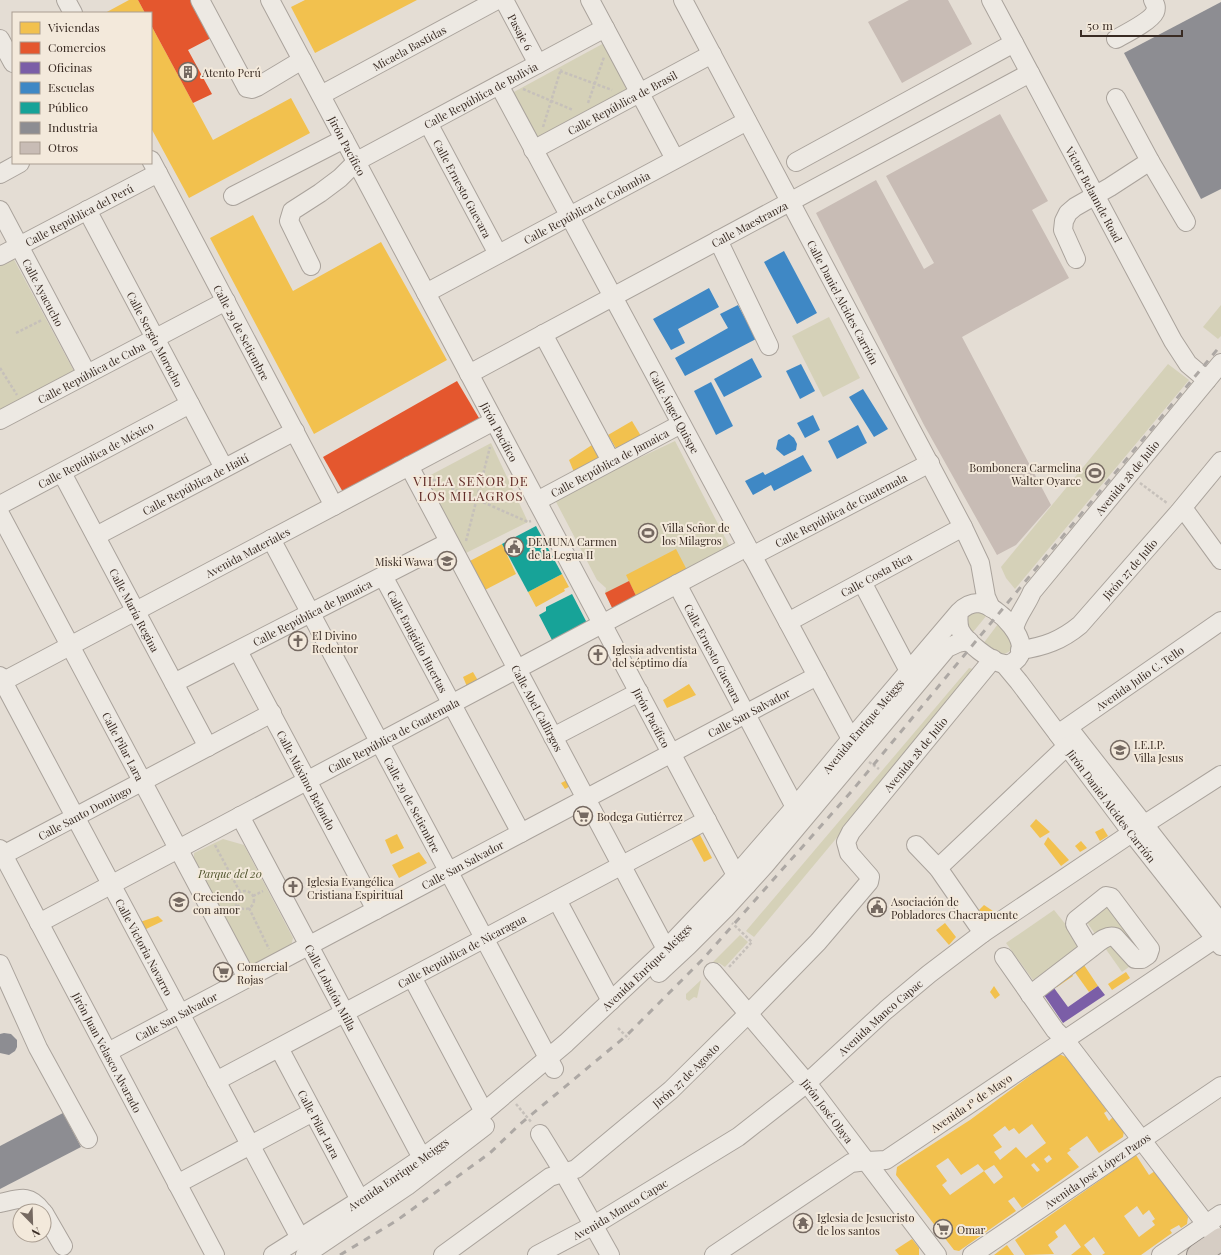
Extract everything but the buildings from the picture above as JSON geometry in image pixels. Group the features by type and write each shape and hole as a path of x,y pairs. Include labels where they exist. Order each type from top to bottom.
{"highway":[{"path":"1198,1255 1215,1235"}],"street":[{"path":"66,0 72,12"},
{"path":"200,0 247,88 252,89 302,60"},
{"name":"Jirón Pacífico","path":"270,0 469,374 489,424 541,508 707,820 741,880"},
{"name":"Micaela Bastidas","path":"321,95 498,0"},
{"name":"Pasaje 6","path":"504,0 540,63"},
{"path":"590,0 607,33 635,95 675,159"},
{"name":"Calle Daniel Alcides Carrión","path":"683,0 963,527 980,563 986,597 996,611"},
{"name":"Victor Belaunde Road","path":"991,0 1180,352 1188,364 1207,380"},
{"path":"1116,39 1140,25 1155,13 1156,6 1153,0"},
{"name":"Calle República de Bolivia","path":"311,266 289,221 292,211 340,178 356,161 563,51 607,33"},
{"path":"0,39 12,62"},
{"path":"796,162 1014,43"},
{"name":"Calle República de Brasil","path":"535,149 588,116 635,95 712,54"},
{"name":"Calle Maestranza","path":"469,374 1030,73"},
{"name":"Calle Ángel Quispe","path":"503,83 569,216 851,739"},
{"path":"1116,98 1150,161 1186,222"},
{"name":"Calle República de Colombia","path":"426,293 746,121"},
{"name":"Calle Ernesto Guevara","path":"428,123 498,254"},
{"path":"233,196 344,139"},
{"path":"1076,259 1063,230 1064,221 1068,213 1075,207 1150,161"},
{"path":"0,174 18,164"},
{"name":"Calle República del Perú","path":"0,256 87,210 154,166"},
{"name":"Calle 29 de Setiembre","path":"154,166 334,506"},
{"name":"Calle Ayacucho","path":"0,210 87,374"},
{"name":"Calle Sergio Morocho","path":"87,210 224,468"},
{"path":"718,240 769,346"},
{"name":"Calle República de Cuba","path":"0,420 226,301"},
{"path":"543,334 611,461"},
{"name":"Avenida 28 de Julio","path":"1014,629 1016,619 1032,592 1221,363"},
{"name":"Calle República de México","path":"0,505 190,404"},
{"name":"Avenida Materiales","path":"1,680 70,646 489,424"},
{"name":"Calle República de Jamaica","path":"541,508 611,461 681,424"},
{"name":"Calle República de Haití","path":"96,536 294,431"},
{"name":"Jirón 27 de Julio","path":"999,662 1014,662 1020,652 1058,640 1080,626 1181,510 1221,461"},
{"name":"Calle República de Guatemala","path":"39,923 677,584 750,551 930,463"},
{"name":"Calle Abel Callirgos","path":"409,466 666,949"},
{"name":"Calle María Regina","path":"62,473 208,747"},
{"path":"1181,510 1221,560"},
{"name":"Calle Pilar Lara","path":"0,514 247,978"},
{"name":"Calle Costa Rica","path":"788,622 963,527"},
{"name":"Calle 29 de Setiembre","path":"271,539 551,1064"},
{"name":"Calle República de Jamaica","path":"174,683 449,542"},
{"name":"Calle Emigidio Huertas","path":"383,576 521,833"},
{"path":"862,582 909,671"},
{"name":"Calle Ernesto Guevara","path":"677,584 795,807"},
{"name":"Avenida 28 de Julio","path":"996,611 1008,610 1023,597 1032,592"},
{"path":"959,612 964,607 971,604 978,603 985,605 996,611 1014,629"},
{"name":"Jirón Daniel Alcides Carrión","path":"959,612 958,625 961,632 969,641 999,662 1019,682 1065,735 1139,829 1219,936"},
{"name":"Avenida Enrique Meiggs","path":"273,1255 302,1247 424,1174 514,1102 551,1064 688,946 741,880 942,643 959,612"},
{"name":"Avenida Julio C. Tello","path":"938,868 1065,735 1221,622"},
{"name":"Jirón Daniel Alcides Carrión","path":"1014,629 1020,642 1020,652 1030,676 1065,735"},
{"name":"Avenida Enrique Meiggs","path":"302,1247 360,1200 422,1158 551,1064 566,1044 741,880 795,807 909,671 942,643 969,641"},
{"name":"Calle Máximo Belondo","path":"238,650 376,910"},
{"name":"Avenida 28 de Julio","path":"849,853 846,842 851,832 999,662"},
{"name":"Calle San Salvador","path":"108,1052 817,676"},
{"name":"Calle Victoria Navarro","path":"1,680 216,1081 302,1247"},
{"path":"553,737 639,692"},
{"name":"Calle Santo Domingo","path":"2,852 75,817 272,713"},
{"name":"Avenida Manco Capac","path":"537,1255 594,1225 738,1137 807,1082 855,1037 929,974 983,933 1221,775"},
{"name":"Calle Lobatón Milla","path":"240,816 422,1158"},
{"name":"Calle República de Nicaragua","path":"216,1081 707,820"},
{"path":"916,845 938,868 983,933"},
{"name":"Jirón Juan Velasco Alvarado","path":"2,852 215,1255"},
{"name":"Jirón 27 de Agosto","path":"443,1255 550,1177 576,1169 671,1090 749,1013 818,942 869,882 870,877 849,853"},
{"path":"557,900 611,1001"},
{"name":"Avenida 1º de Mayo","path":"714,1255 851,1163 886,1160 1219,936"},
{"path":"1030,995 1090,949"},
{"path":"1004,957 1055,1030 1065,1040 1215,1235"},
{"path":"0,964 38,1048 88,1139"},
{"name":"Jirón José Olaya","path":"716,974 807,1082 937,1255"},
{"path":"412,977 484,1112"},
{"name":"Calle Pilar Lara","path":"279,1048 360,1200"},
{"name":"Avenida José López Pazos","path":"972,1255 1221,1086"},
{"path":"177,1184 313,1112"},
{"path":"540,1134 564,1173 610,1255"},
{"path":"0,1204 22,1198 37,1203"},
{"path":"1215,1235 1221,1214"},
{"path":"52,1227 63,1246"},
{"path":"1161,1255 1215,1235"}],"path":[{"path":"503,83 588,116 607,33"},
{"path":"535,149 560,71 563,51"},
{"path":"540,63 595,84 635,95"},
{"path":"16,333 55,314"},
{"path":"0,368 24,408"},
{"path":"460,561 491,443 489,424"},
{"path":"409,466 427,477 528,522 541,508"},
{"path":"1140,483 1181,510"},
{"path":"869,762 879,769"},
{"path":"208,833 240,892"},
{"path":"240,892 248,892 253,896 253,904 249,908 242,909 237,905 236,898 240,892"},
{"path":"249,908 276,963"},
{"path":"716,974 752,942 731,921"},
{"path":"618,1028 629,1039"},
{"path":"514,1102 540,1134"}],"green space":[{"path":"606,42 632,88 537,141 512,93"},
{"path":"11,254 75,373 0,412 0,260"},
{"path":"1221,305 1221,336 1218,339 1203,327"},
{"path":"829,317 860,378 823,397 792,336"},
{"name":"Bombonera Carmelina Walter Oyarce","path":"1168,364 1189,380 1015,589 1006,578 1001,567"},
{"name":"Villa Señor de los Milagros","path":"675,441 731,549 614,612 605,593 606,588 597,580 554,498"},
{"path":"491,443 528,522 462,555 427,477"},
{"path":"971,607 987,615 973,632 965,624 966,612"},
{"path":"998,624 1003,627 1014,646 1010,651 1003,654 995,652 983,644"},
{"path":"969,668 973,669 975,672 754,937 746,931"},
{"name":"Parque del 20","path":"223,839 244,845 293,938 291,946 255,965 249,962 194,859 194,853"},
{"path":"1112,903 1148,953 1122,972 1086,921"},
{"path":"1054,910 1083,946 1033,980 1006,943"},
{"path":"740,935 748,942 725,967 719,963 711,964"},
{"path":"701,980 697,998 694,997 689,1001 686,999 686,994"}],"railway":[{"path":"340,1255 396,1221 490,1153 519,1125 626,1036 702,960 851,792 1221,345"}],"place":[{"name":"Atento Perú","path":"188,72"},
{"name":"Bombonera Carmelina Walter Oyarce","path":"1095,473"},
{"name":"Villa Señor de los Milagros","path":"648,533"},
{"name":"DEMUNA Carmen de la Legua II","path":"514,547"},
{"name":"Miski Wawa","path":"447,561"},
{"name":"El Divino Redentor","path":"298,641"},
{"name":"Iglesia adventista del séptimo día","path":"598,655"},
{"name":"I.E.I.P. Villa Jesus","path":"1120,750"},
{"name":"Bodega Gutiérrez","path":"583,816"},
{"name":"Iglesia Evangélica Cristiana Espiritual","path":"293,887"},
{"name":"Creciendo con amor","path":"179,902"},
{"name":"Asociación de Pobladores Chacrapuente","path":"877,907"},
{"name":"Comercial Rojas","path":"223,972"},
{"name":"Iglesia de Jesucristo de los santos","path":"803,1223"},
{"name":"Omar","path":"943,1229"}],"district":[{"name":"VILLA SEÑOR DE LOS MILAGROS","path":"471,488"}]}
